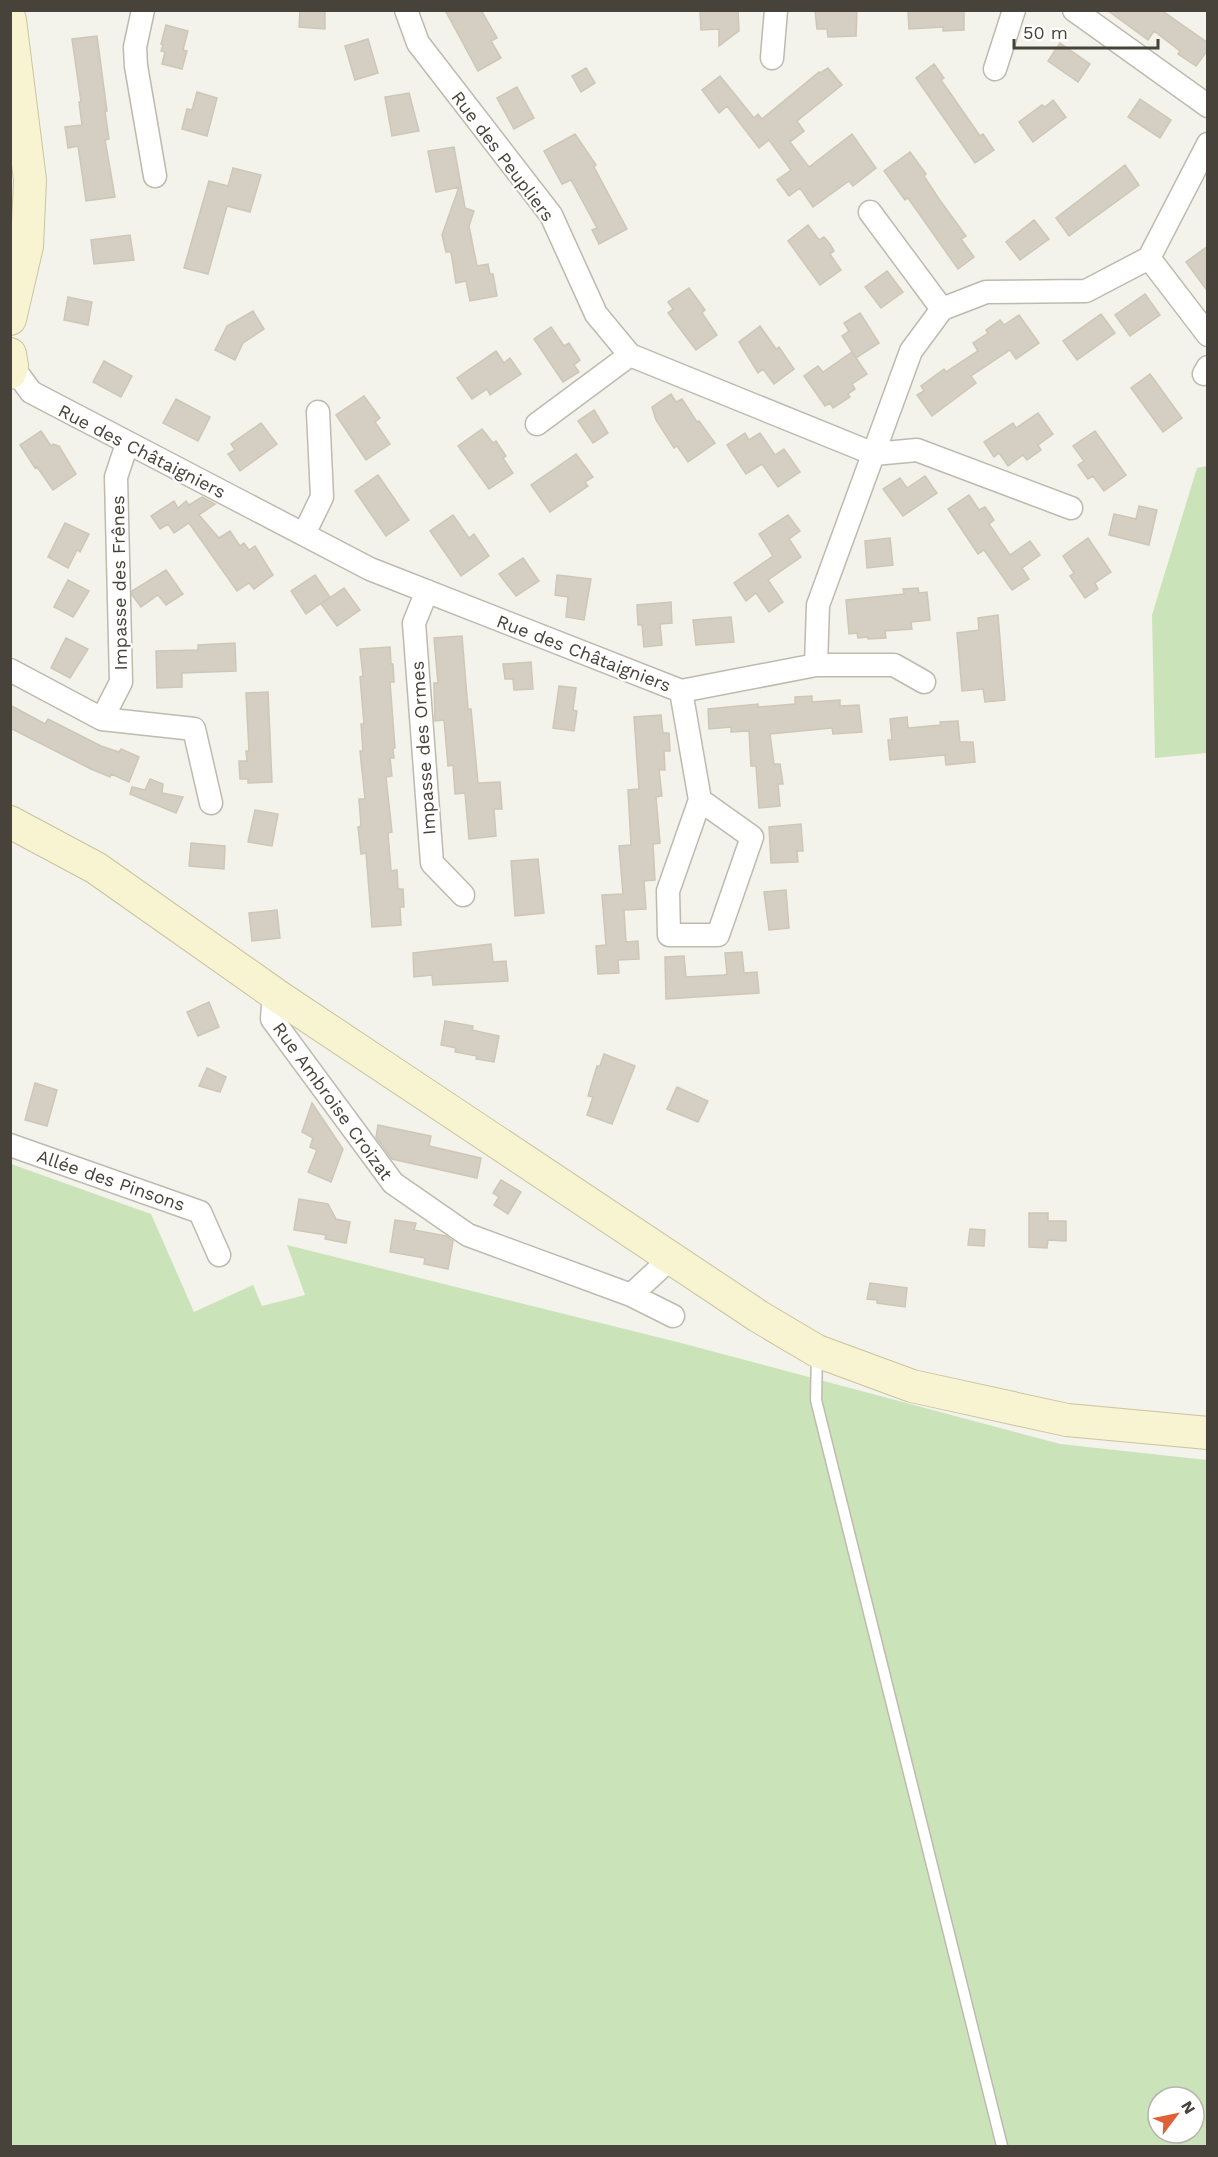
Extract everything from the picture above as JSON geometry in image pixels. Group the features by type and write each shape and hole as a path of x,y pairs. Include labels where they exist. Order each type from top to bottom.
{"main road":[{"path":"10,20 30,180 27,246 10,319"},
{"path":"10,119 18,175 13,261 10,266"},
{"path":"10,822 96,868 279,997 758,1316 817,1351 912,1386 1067,1420 1208,1432"}],"street":[{"path":"143,10 135,46 136,66 155,176"},
{"name":"Rue des Peupliers","path":"406,10 418,44 551,215 596,314 630,355 874,454"},
{"path":"772,58 776,10"},
{"path":"995,69 1014,10"},
{"path":"1074,10 1208,106"},
{"path":"816,665 818,605 911,351 942,309 986,292 1086,291 1149,258 1208,144"},
{"path":"870,212 942,309"},
{"path":"1149,258 1208,334"},
{"path":"537,424 630,355"},
{"name":"Rue des Châtaigniers","path":"15,376 127,444 370,569 681,691 816,665 894,664 924,682"},
{"path":"304,534 322,497 318,412"},
{"name":"Impasse des Frênes","path":"102,720 121,682 116,477 127,444"},
{"path":"874,454 917,450 1071,508"},
{"name":"Impasse des Ormes","path":"427,591 414,623 432,863 463,895"},
{"path":"10,670 102,720 194,729 212,803"},
{"path":"681,691 700,800 668,891 669,935 718,935 752,837 700,800"},
{"name":"Rue Ambroise Croizat","path":"279,997 273,1005 272,1019 393,1183 468,1235 631,1295 673,1316"},
{"name":"Allée des Pinsons","path":"10,1145 200,1212 219,1255"},
{"path":"631,1295 671,1258"}],"lane":[{"path":"817,1351 816,1400 1002,2146"}],"green space":[{"path":"1207,466 1207,753 1155,758 1152,615 1197,468"},
{"path":"11,1164 151,1214 194,1312 253,1285 262,1306 305,1295 287,1245 681,1343 1060,1444 1207,1460 1207,2146 11,2146"}],"building":[{"path":"300,10 325,10 325,29 299,27"},
{"path":"445,10 481,10 497,38 491,41 501,58 478,71"},
{"path":"700,10 738,10 739,31 719,46 719,29 701,30"},
{"path":"815,10 857,10 856,36 828,37 827,29 817,29"},
{"path":"908,10 964,11 964,30 943,31 943,27 909,29"},
{"path":"1107,10 1161,10 1208,43 1208,50 1196,66 1178,54 1180,51 1154,31 1148,40"},
{"path":"166,25 188,31 183,50 187,51 182,69 162,64 165,52 161,51 163,45 161,44"},
{"path":"97,36 107,111 105,111 109,139 105,140 115,197 86,201 78,146 68,148 65,127 82,125 72,39"},
{"path":"368,39 378,73 355,80 345,46"},
{"path":"1060,43 1090,64 1078,82 1048,61"},
{"path":"934,64 944,78 941,80 980,136 983,134 994,150 975,163 916,78"},
{"path":"586,68 595,83 581,92 572,76"},
{"path":"828,68 842,85 797,121 804,131 790,142 809,167 852,134 876,168 853,186 849,181 813,207 800,188 789,196 777,180 791,170 769,140 759,148 727,106 719,113 702,90 720,76 754,118 758,114 762,119 819,72"},
{"path":"517,87 534,118 514,129 497,98"},
{"path":"197,92 217,98 207,136 182,129 187,109 192,110"},
{"path":"409,93 419,131 392,136 385,97"},
{"path":"1140,99 1171,120 1160,138 1128,117"},
{"path":"1053,100 1066,117 1033,142 1019,122"},
{"path":"575,134 596,165 594,167 627,229 599,244 592,230 597,228 571,180 562,184 544,151"},
{"path":"454,147 465,208 474,211 469,226 477,266 488,264 490,274 493,274 497,296 470,301 466,281 456,283 451,252 446,252 442,235 459,187 436,192 428,151"},
{"path":"910,152 926,174 924,176 939,199 966,236 961,239 974,257 958,269 908,198 905,200 884,171"},
{"path":"1125,165 1139,185 1069,236 1056,218"},
{"path":"233,168 261,175 250,212 227,206 208,274 184,268 209,181 228,186"},
{"path":"1034,220 1049,239 1020,260 1006,242"},
{"path":"808,225 819,240 824,237 830,244 834,251 830,254 841,270 820,285 788,241"},
{"path":"130,235 134,260 94,264 91,240"},
{"path":"1208,246 1208,292 1186,262"},
{"path":"887,271 903,292 881,308 865,287"},
{"path":"689,288 705,310 702,313 717,335 696,350 668,313 673,309 668,302"},
{"path":"1145,294 1160,315 1130,336 1115,315"},
{"path":"68,297 92,302 88,325 64,320"},
{"path":"253,311 264,329 243,343 235,360 215,350 227,326"},
{"path":"860,313 879,343 856,358 842,336 849,331 844,323"},
{"path":"1101,314 1115,333 1077,360 1063,341"},
{"path":"1019,315 1039,343 1016,359 1010,350 971,376 976,383 932,416 917,395 924,391 921,386 944,369 946,372 978,351 973,343 988,333 986,330 1000,320 1004,325"},
{"path":"760,326 776,349 779,347 794,369 774,384 763,369 758,373 739,342"},
{"path":"551,327 564,346 569,343 580,360 574,365 579,372 563,382 534,339"},
{"path":"496,351 504,363 510,358 521,374 490,395 487,389 472,399 457,378"},
{"path":"852,352 867,374 852,384 855,389 848,394 850,397 833,408 830,403 825,406 804,376 818,366 823,372"},
{"path":"104,361 132,376 121,397 93,382"},
{"path":"1150,374 1182,418 1163,432 1131,388"},
{"path":"671,394 676,402 682,399 697,422 699,421 715,443 688,462 677,446 674,448 656,420 652,407"},
{"path":"364,396 380,418 375,422 390,444 366,460 336,415"},
{"path":"176,399 210,417 198,441 163,423"},
{"path":"594,410 608,433 593,443 578,421"},
{"path":"1038,413 1053,434 1038,445 1041,450 1027,460 1023,455 1008,466 999,453 994,457 984,442 1013,423 1016,428"},
{"path":"261,423 277,444 240,471 228,454 235,450 231,444"},
{"path":"482,429 493,443 496,441 513,473 489,489 458,446"},
{"path":"41,431 51,446 53,444 59,446 76,474 53,490 20,445"},
{"path":"1095,431 1126,475 1104,491 1093,476 1088,479 1078,465 1084,461 1073,446"},
{"path":"745,433 749,440 760,433 775,455 784,449 800,472 778,487 762,464 746,474 727,445"},
{"path":"576,454 593,477 585,482 588,486 550,512 531,485"},
{"path":"378,475 409,520 386,536 355,491"},
{"path":"925,476 937,493 903,516 883,489 900,478 907,488"},
{"path":"969,495 979,510 985,507 990,514 994,520 989,524 1010,555 1030,541 1040,555 1022,568 1029,579 1012,590 984,550 978,554 948,509"},
{"path":"202,497 215,504 199,515 219,538 230,531 240,546 244,543 249,550 255,546 273,575 254,589 249,583 237,591 189,523 174,533 168,524 160,529 151,516 174,501 178,508 186,501 189,505"},
{"path":"1139,506 1157,510 1149,545 1109,535 1114,514 1136,519"},
{"path":"453,515 469,538 474,534 489,556 461,576 430,531"},
{"path":"788,515 800,531 789,539 801,557 768,580 783,602 769,612 756,593 746,601 734,583 773,556 759,534"},
{"path":"65,523 89,534 80,552 77,550 68,568 48,557"},
{"path":"890,538 893,565 867,568 865,541"},
{"path":"1088,538 1111,572 1095,583 1098,589 1085,598 1070,576 1074,573 1063,556"},
{"path":"523,558 539,581 516,596 499,574"},
{"path":"166,570 183,594 166,605 158,595 141,607 132,595 132,591"},
{"path":"315,575 330,597 306,614 291,591"},
{"path":"557,575 591,579 584,620 566,617 568,597 555,595"},
{"path":"68,580 89,591 73,617 54,607"},
{"path":"344,588 360,610 337,626 321,604"},
{"path":"918,588 919,593 927,592 930,620 911,622 912,629 885,631 886,638 858,638 857,633 849,634 846,600 904,594 903,589"},
{"path":"671,602 672,623 660,624 662,645 644,647 642,625 638,625 637,605"},
{"path":"998,615 1005,700 985,702 983,689 962,691 957,633 979,630 978,618"},
{"path":"731,617 734,642 696,645 693,620"},
{"path":"462,636 468,709 471,709 478,783 500,782 502,809 494,809 496,836 469,839 465,793 455,794 453,765 448,766 444,720 435,721 434,683 438,683 434,638"},
{"path":"66,638 88,649 70,678 51,668"},
{"path":"235,643 236,671 182,673 182,687 157,688 156,651 198,650 198,645"},
{"path":"390,647 394,682 390,682 395,748 393,749 394,758 390,758 392,776 386,777 392,832 388,833 391,871 397,870 398,889 403,889 404,907 400,907 401,925 372,927 366,853 361,854 358,827 361,826 359,799 365,799 360,751 363,751 361,724 364,724 360,649"},
{"path":"531,662 533,689 514,690 513,679 505,679 503,664"},
{"path":"559,686 576,688 573,710 577,711 574,731 553,728"},
{"path":"268,692 272,782 248,783 248,779 240,779 239,761 247,761 246,751 249,751 246,693"},
{"path":"812,696 812,702 840,700 840,706 859,705 862,732 833,734 832,728 770,734 774,764 780,764 783,784 778,784 780,806 759,808 756,766 751,766 749,731 731,732 731,727 709,729 708,709 758,704 758,707 795,704 795,697"},
{"path":"10,705 45,724 48,719 101,746 119,752 121,749 139,757 129,782 91,769 10,728"},
{"path":"661,715 663,733 669,733 670,751 664,751 665,770 659,770 662,796 656,797 660,843 653,844 655,880 644,881 646,909 624,910 626,942 638,941 639,959 618,960 619,973 598,974 596,946 606,945 602,895 623,894 619,846 631,845 628,790 639,789 634,717"},
{"path":"907,717 908,728 958,721 960,742 973,742 975,762 946,765 945,755 890,760 888,740 892,740 890,719"},
{"path":"150,779 163,784 162,793 183,797 176,813 130,794 132,787 145,790"},
{"path":"255,810 278,814 272,846 248,842"},
{"path":"801,824 803,851 797,851 798,862 771,863 769,827"},
{"path":"191,843 225,846 224,869 189,866"},
{"path":"538,859 544,913 515,916 511,861"},
{"path":"786,890 789,928 769,930 764,892"},
{"path":"277,910 280,938 252,941 249,913"},
{"path":"491,944 493,962 506,961 508,981 433,985 432,975 414,977 413,953"},
{"path":"742,952 744,973 757,972 759,993 666,999 665,957 684,956 686,977 724,975 727,974 725,953"},
{"path":"209,1002 219,1027 198,1036 187,1012"},
{"path":"445,1021 473,1026 472,1030 499,1036 494,1062 476,1059 477,1056 455,1052 456,1048 441,1045"},
{"path":"604,1054 635,1066 612,1124 587,1115 593,1097 588,1096 597,1066 600,1066"},
{"path":"207,1068 226,1077 220,1092 199,1086"},
{"path":"35,1083 57,1090 47,1126 25,1120"},
{"path":"677,1087 708,1101 698,1122 667,1109"},
{"path":"312,1103 343,1149 331,1182 308,1172 317,1150 310,1147 313,1138 302,1132"},
{"path":"378,1125 431,1136 429,1146 481,1158 477,1178 392,1159 376,1137"},
{"path":"501,1180 521,1192 508,1214 494,1205 499,1197 493,1193"},
{"path":"299,1199 328,1204 336,1219 350,1222 346,1243 325,1239 326,1235 294,1230"},
{"path":"1029,1213 1048,1213 1048,1221 1066,1221 1066,1241 1048,1240 1047,1248 1029,1247"},
{"path":"395,1220 416,1223 414,1230 446,1236 453,1241 448,1269 424,1264 425,1258 390,1252"},
{"path":"970,1229 985,1230 984,1246 968,1245"},
{"path":"870,1283 907,1288 905,1307 877,1303 877,1300 867,1299"}]}
